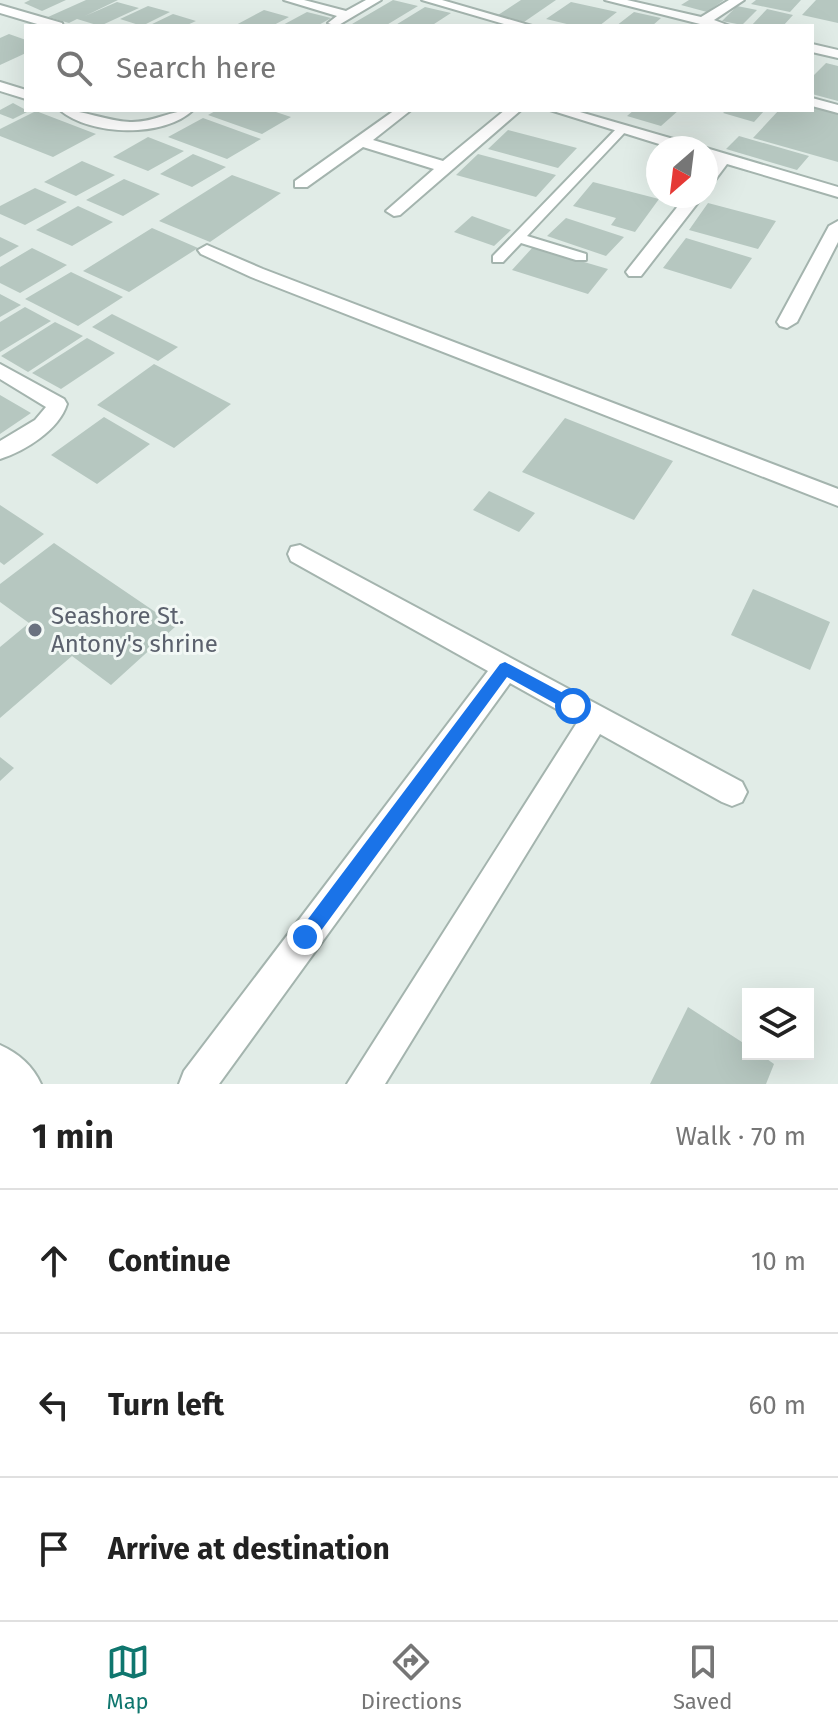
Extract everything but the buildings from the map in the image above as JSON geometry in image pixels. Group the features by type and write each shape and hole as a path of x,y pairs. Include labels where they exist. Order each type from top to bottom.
{"street":[{"path":"290,0 347,15"},
{"path":"331,24 375,0"},
{"path":"428,0 518,24"},
{"path":"611,0 716,24"},
{"path":"703,21 738,0"},
{"path":"0,9 50,24"},
{"path":"814,48 838,54"},
{"path":"0,86 24,94"},
{"path":"814,103 838,109"},
{"path":"74,112 133,129 168,120 182,112"},
{"path":"301,184 401,112"},
{"path":"394,211 512,112"},
{"path":"564,112 647,136"},
{"path":"361,141 445,167"},
{"path":"718,156 838,192"},
{"path":"718,166 724,158"},
{"path":"635,272 686,208"},
{"path":"787,322 838,226"},
{"path":"207,250 257,273 838,498"},
{"path":"0,370 57,404 56,411 49,419 0,451"},
{"path":"300,554 732,792"},
{"path":"197,1084 505,668"},
{"path":"365,1084 595,718"},
{"path":"0,1063 23,1084"}],"lane":[{"path":"498,259 622,129"},
{"path":"518,238 581,257"}],"place":[{"name":"Seashore St. Antony's shrine","path":"35,630"}],"route":[{"path":"305,937 505,668 573,706"}]}
